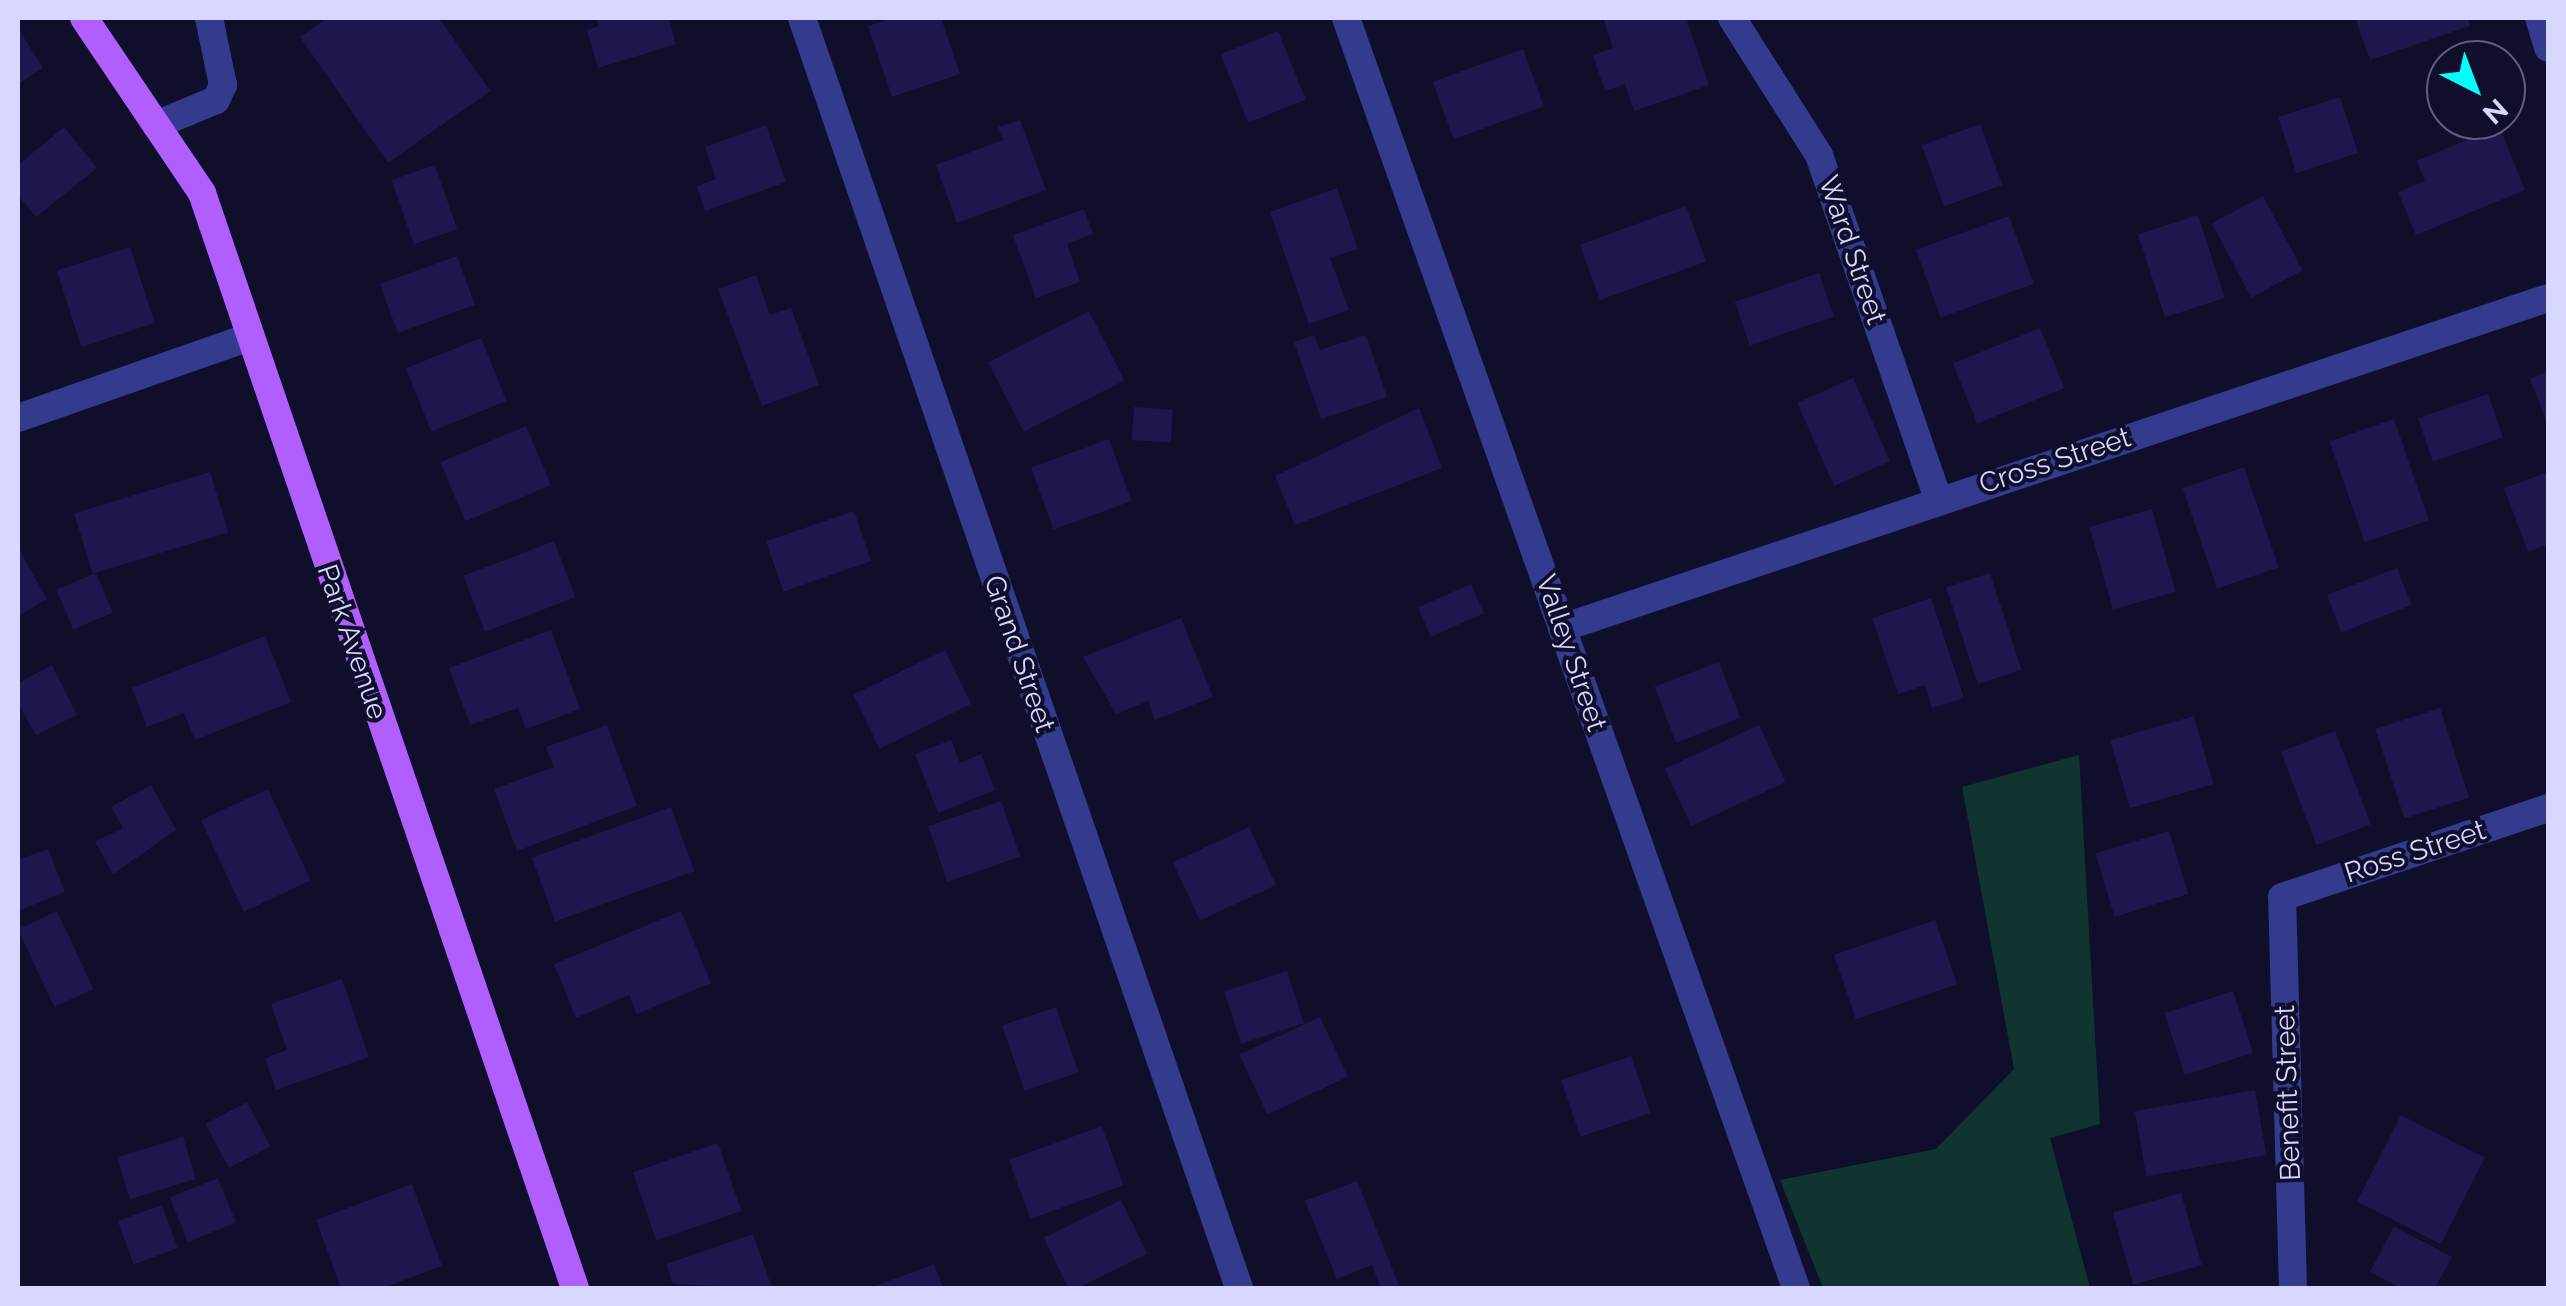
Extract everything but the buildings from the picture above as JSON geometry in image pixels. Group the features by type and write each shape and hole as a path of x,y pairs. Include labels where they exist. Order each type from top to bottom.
{"main road":[{"name":"Park Avenue","path":"84,18 202,193 247,338 575,1288"}],"street":[{"path":"156,125 216,100 223,69 209,18"},
{"name":"Grand Street","path":"802,18 1239,1288"},
{"name":"Valley Street","path":"1346,18 1796,1288"},
{"name":"Ward Street","path":"1732,18 1819,155 1938,500"},
{"path":"2538,18 2548,48"},
{"name":"Cross Street","path":"1562,628 2548,298"},
{"path":"18,418 247,338"},
{"name":"Ross Street","path":"2282,897 2548,808"},
{"name":"Benefit Street","path":"2282,897 2293,1288"}],"green space":[{"path":"2079,755 2100,1124 2050,1138 2090,1288 1823,1288 1780,1180 1936,1149 2014,1069 1962,787"}]}
